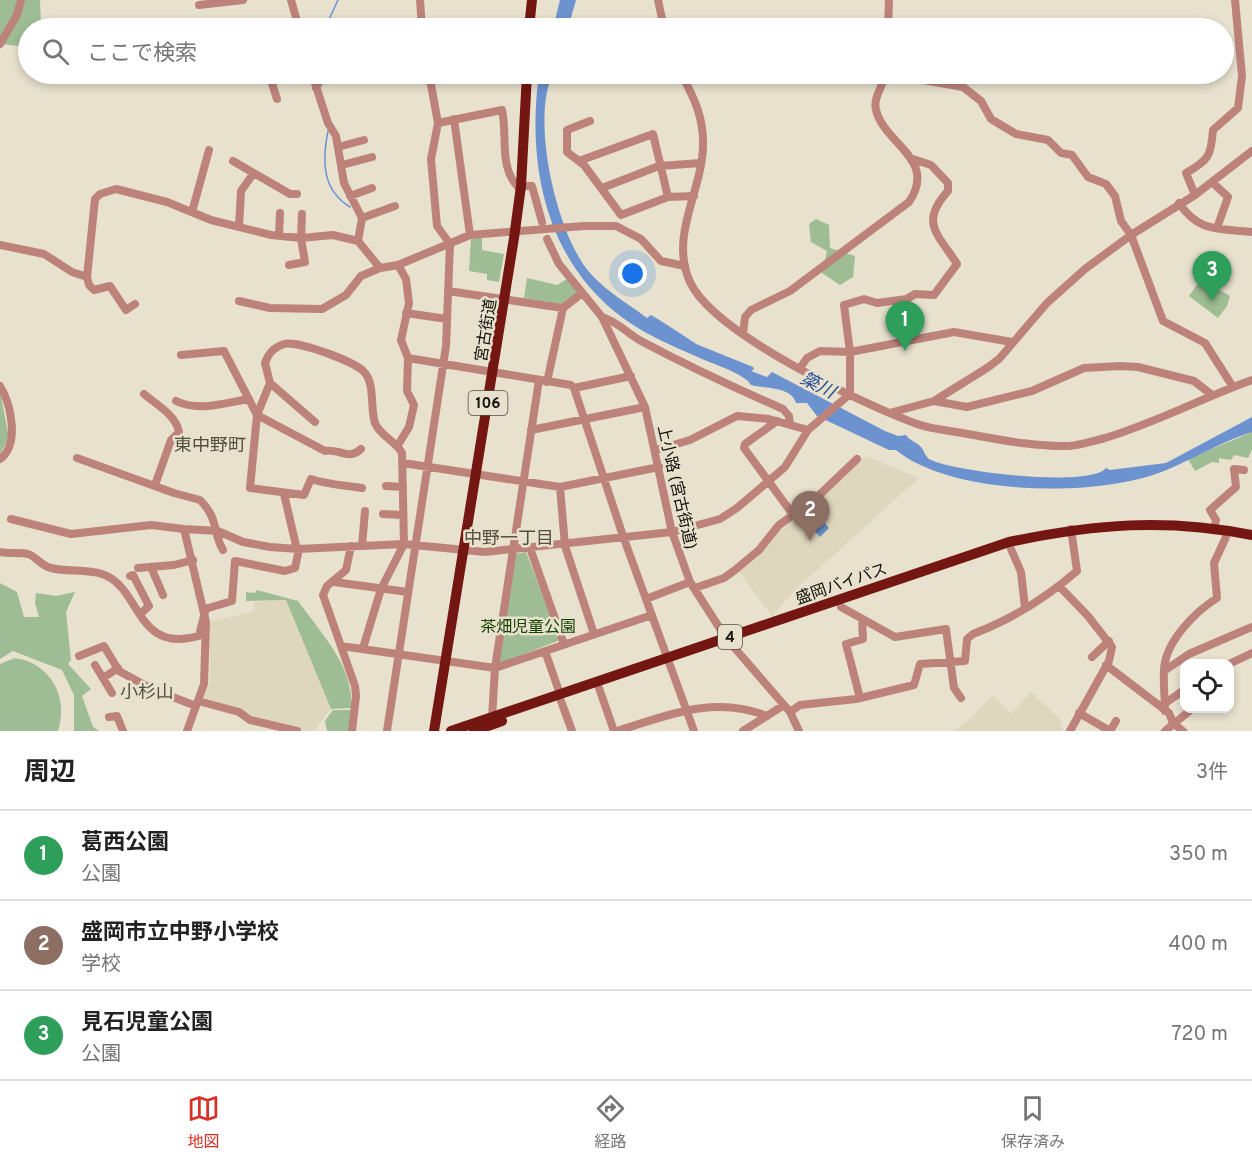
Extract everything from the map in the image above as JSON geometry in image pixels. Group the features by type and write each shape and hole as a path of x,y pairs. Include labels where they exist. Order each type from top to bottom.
{"highway":[{"path":"530,18 531,0"},
{"name":"宮古街道","path":"434,731 515,232 521,188 526,84"},
{"name":"盛岡バイパス","path":"474,731 560,697 668,662 1009,542 1123,524 1214,529 1252,535"},
{"name":"盛岡バイパス","path":"728,641 841,607 1011,549 1072,532 1124,530 1226,537 1252,542"},
{"name":"盛岡バイパス","path":"560,697 599,688 668,662"},
{"name":"盛岡バイパス","path":"451,731 491,725"}],"street":[{"path":"0,44 17,15 21,0"},
{"path":"199,5 209,2 243,0"},
{"path":"291,0 296,18"},
{"path":"420,0 421,18"},
{"path":"658,0 662,18"},
{"path":"888,18 889,0"},
{"path":"1195,195 1186,172 1204,162 1211,152 1213,130 1238,108 1242,76 1235,0"},
{"path":"272,84 277,99"},
{"path":"315,84 338,147 344,183 362,218 358,241"},
{"path":"316,88 318,84"},
{"path":"387,731 444,364 450,244 437,226 431,159 438,123 431,84"},
{"path":"686,84 699,110 704,146 683,235 685,266 699,297 726,324 800,368 850,394 919,425 1013,442 1069,446 1140,427 1212,394 1252,381"},
{"path":"850,394 850,352 843,305 864,299 877,303 907,299 915,294 934,295 957,264 932,225 932,214 937,203 948,191 948,183 931,165 914,159 882,125 875,99 882,84"},
{"path":"946,84 963,87 981,101 991,119 1016,134 1048,140 1062,153 1072,155 1088,177 1106,184 1115,196 1121,221 1131,235 1163,321 1206,343 1233,387"},
{"path":"438,123 502,110 506,129 506,168 512,182 521,188 532,186 542,222"},
{"path":"454,119 470,235"},
{"path":"590,121 567,130 567,152 579,161 621,215 668,197 694,196"},
{"path":"579,161 653,134 668,197"},
{"path":"338,147 364,140"},
{"path":"192,212 209,150"},
{"path":"892,412 916,408 934,401 987,368 1055,296 1085,269 1131,235 1212,183 1252,151"},
{"path":"342,165 372,157"},
{"path":"743,334 745,317 751,310 790,291 909,202 915,193 914,159"},
{"path":"233,161 290,194 297,194"},
{"path":"602,188 660,166 701,163"},
{"path":"239,226 242,191 253,174"},
{"path":"1212,183 1228,197 1228,204 1217,228"},
{"path":"350,196 372,188"},
{"path":"135,304 126,310 110,286 94,290 89,285 87,277 95,200 100,194 116,189 167,202 211,220 279,235 301,238 333,235 358,241 380,268"},
{"path":"1179,203 1189,218 1199,225 1252,232"},
{"path":"362,218 395,206"},
{"path":"279,235 280,213"},
{"path":"289,265 305,262 301,238 302,214"},
{"path":"239,302 270,308 322,309 346,295 361,276 380,268 398,265 470,235 584,225 616,226 641,239 661,261 685,266"},
{"name":"上小路 (宮古街道)","path":"547,239 559,264 602,317 645,408 656,450 672,532 692,585 728,641 787,709 799,731"},
{"path":"0,244 44,254 72,272 87,277"},
{"path":"398,265 406,279 409,303 401,340 408,358 407,391 414,405 414,415 398,445"},
{"path":"448,291 563,308"},
{"path":"491,725 495,668 531,430 563,308 582,293"},
{"path":"406,313 447,319"},
{"path":"602,317 611,320 639,340 697,370 783,409 789,416 790,424"},
{"path":"800,368 807,358 820,351 850,352 954,332 1012,342"},
{"path":"315,423 270,383 265,363 267,357 284,344 295,344 351,362 368,377 375,425 398,445 404,463 404,544 381,589 363,648"},
{"path":"181,355 224,351 257,415 325,451 331,450 347,456 362,449"},
{"path":"408,358 574,388 631,376"},
{"path":"934,401 967,407 1032,391 1084,368 1119,366 1138,367 1194,381 1212,394"},
{"path":"270,383 257,415 250,488 303,495 307,476 334,486 343,484 362,488"},
{"path":"0,386 7,402 11,440 7,453 0,459"},
{"path":"574,388 623,536 684,709 694,731"},
{"path":"144,394 171,417 178,425 179,432 171,440 155,485"},
{"path":"11,519 70,534 152,525 218,531 243,542 298,549 404,544 464,551 512,550 672,532 720,519 737,508 767,479 785,467 811,427 850,394"},
{"path":"176,401 184,405 212,406 249,399"},
{"path":"531,430 645,408"},
{"path":"656,450 690,440 737,416 811,427"},
{"path":"777,421 745,444 744,448 794,516"},
{"path":"77,458 155,485 174,494 200,500 208,508 223,550"},
{"path":"646,598 726,577 759,550 779,525 794,516 857,459"},
{"path":"404,463 560,487 604,480 658,467"},
{"path":"1214,529 1216,520 1210,510 1236,488 1234,469 1244,471"},
{"path":"386,486 404,487"},
{"path":"560,487 564,544 594,634"},
{"path":"205,610 232,602 235,561 291,571 297,564 298,549 288,522 284,494"},
{"path":"362,546 365,511"},
{"path":"383,514 404,515"},
{"path":"184,529 205,610 204,680 188,731"},
{"path":"743,731 767,716 800,705 860,698 914,685 920,664 965,661 967,639 973,634 1025,608 1077,571 1072,532"},
{"path":"1165,711 1167,702 1164,671 1169,654 1194,616 1216,598 1214,562 1226,537"},
{"path":"351,546 345,570 327,586 323,595 356,696 352,731"},
{"path":"530,548 564,644"},
{"path":"1011,549 1021,572 1025,608"},
{"path":"0,552 29,555 42,565 54,569 105,575 120,588 140,614 164,637 185,639 199,636 205,610"},
{"path":"138,568 193,560"},
{"path":"151,567 162,595"},
{"path":"130,576 133,574 149,606 140,614"},
{"path":"334,582 408,592"},
{"path":"1059,586 1112,647 1106,665 1070,731"},
{"path":"841,607 895,637 946,629 954,688 961,698"},
{"path":"341,646 495,668 652,615"},
{"path":"860,698 846,644 864,639 862,619"},
{"path":"1164,671 1189,654 1252,627"},
{"path":"1092,657 1108,641"},
{"path":"79,656 104,646 118,668 152,689 197,703 239,712 250,720 297,731"},
{"path":"545,651 572,731"},
{"path":"1234,661 1252,653"},
{"path":"95,665 112,693"},
{"path":"1106,665 1165,711 1173,723 1183,731"},
{"path":"103,678 118,668"},
{"path":"599,688 615,731 644,727 684,709 743,706 767,716"},
{"path":"1167,702 1180,693"},
{"path":"1165,731 1186,713"},
{"path":"1079,714 1110,731 1116,721"},
{"path":"109,717 117,716 123,731"}],"shaded area":[{"path":"866,456 919,478 795,590 772,616 738,571 780,530 798,517"},
{"path":"286,600 331,709 314,731 303,731 283,723 251,719 203,701 210,681 209,622 255,611 253,602"},
{"path":"1031,692 1059,718 1063,731 953,731 970,719 993,695 1011,714"}],"green space":[{"path":"0,0 40,0 41,18 18,18 18,46 0,44"},
{"path":"816,219 829,225 830,248 855,256 853,277 840,285 822,273 827,251 811,242 809,224"},
{"path":"471,238 482,238 482,250 504,254 499,282 487,280 487,274 469,271"},
{"path":"527,278 557,285 567,279 578,293 562,304 524,298"},
{"path":"1201,279 1230,296 1227,306 1218,318 1189,296"},
{"path":"0,391 9,438 0,454"},
{"path":"1252,432 1252,449 1248,458 1234,455 1231,460 1219,458 1219,463 1212,462 1195,471 1188,459"},
{"name":"茶畑児童公園","path":"526,552 560,640 499,664 514,554"},
{"path":"0,583 17,592 24,617 39,617 35,603 36,593 56,596 75,592 66,612 71,660 68,664 91,689 82,696 93,727 99,731 74,731 74,695 62,670 13,651 0,659"},
{"path":"257,590 298,601 326,638 342,665 351,693 351,708 331,709 286,600 246,601 246,592 255,593"},
{"path":"15,658 38,667 54,683 61,706 58,731 0,731 0,664"},
{"path":"333,710 352,710 350,731 327,731 325,721"}],"water":[{"path":"560,0 576,0 571,18 556,18"},
{"path":"538,84 550,84 544,119 546,147 558,206 578,256 590,273 610,292 647,318 651,315 696,344 753,367 751,371 767,377 772,372 885,431 898,436 906,435 923,449 931,460 945,465 993,473 1075,477 1095,474 1106,468 1110,470 1166,463 1252,417 1252,432 1164,471 1136,480 1102,486 1026,488 988,484 952,476 921,465 896,450 889,450 817,416 807,403 796,403 794,398 784,391 752,385 732,371 656,338 634,326 614,311 590,288 571,262 556,233 539,172 536,107"},
{"path":"816,513 829,528 820,537 806,522"}],"waterway":[{"path":"330,18 338,0"},
{"path":"328,131 325,153 326,174 334,192 350,207"}],"place":[{"name":"見石児童公園","path":"1212,301"},
{"name":"葛西公園","path":"905,351"},
{"name":"盛岡市立中野小学校","path":"810,541"}],"district":[{"name":"東中野町","path":"210,445"},
{"name":"中野一丁目","path":"509,538"},
{"name":"小杉山","path":"147,692"}],"water label":[{"name":"簗川","path":"818,385"}]}
